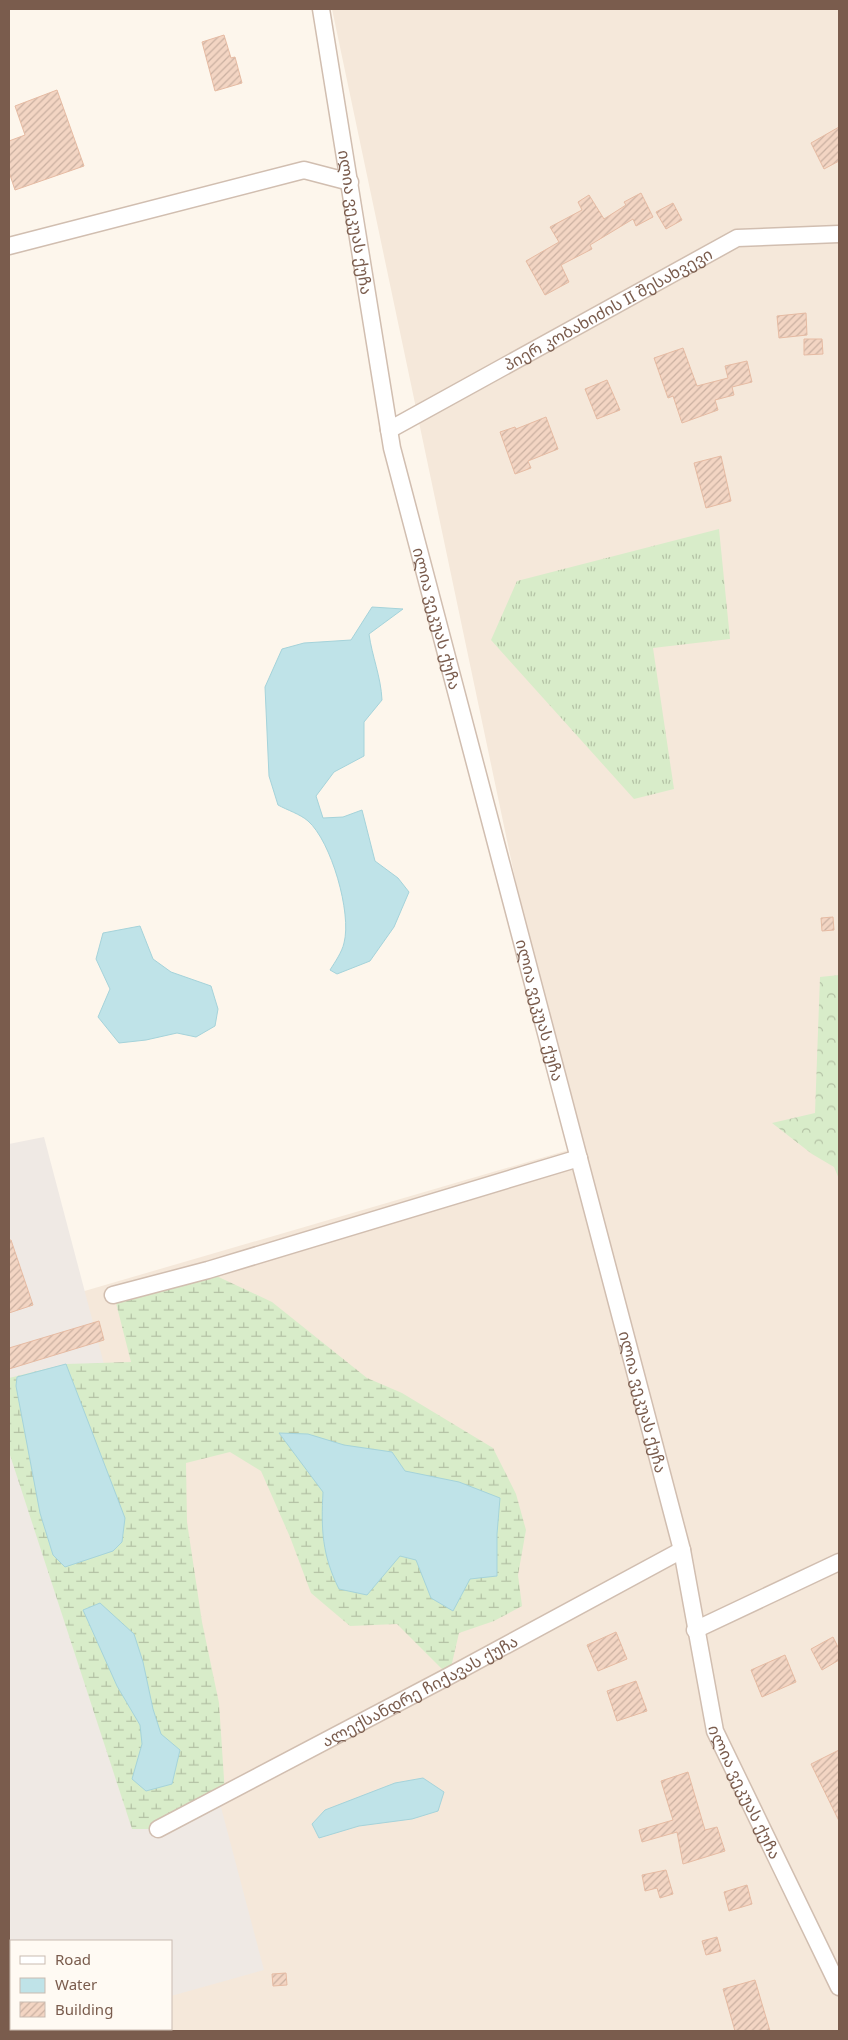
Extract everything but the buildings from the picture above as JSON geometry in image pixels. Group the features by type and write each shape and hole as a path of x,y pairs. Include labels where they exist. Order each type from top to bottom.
{"street":[{"name":"ილია ვეკუას ქუჩა","path":"321,9 389,430 682,1550 695,1630 715,1731 839,1987"},
{"path":"9,246 304,170 350,182"},
{"name":"პიერ კობახიძის II შესახვევი","path":"389,430 737,238 839,234"},
{"path":"113,1295 218,1267 579,1158"},
{"name":"ალექსანდრე ჩიქავას ქუჩა","path":"158,1829 449,1676 682,1550"},
{"path":"695,1630 839,1562"}],"shaded area":[{"path":"332,9 839,9 839,2031 9,2031 9,1313 572,1149"},
{"path":"44,1137 264,1970 172,1996 172,1940 10,1940 10,2030 50,2030 46,2031 9,2031 9,1144"}],"green space":[{"path":"719,529 730,639 653,648 674,789 634,799 491,640 517,581"},
{"path":"839,975 839,1179 834,1167 812,1154 772,1123 815,1113 820,977"},
{"path":"210,1273 272,1302 367,1378 402,1393 493,1448 516,1494 526,1530 518,1575 522,1606 494,1621 459,1633 449,1676 397,1624 350,1626 311,1593 290,1537 261,1471 230,1452 186,1463 187,1522 202,1622 219,1703 225,1794 158,1829 132,1829 9,1452 9,1378 66,1364 131,1362 116,1303"}],"water":[{"path":"372,607 403,609 369,634 382,700 364,722 364,756 334,772 316,796 323,818 343,817 362,810 375,861 398,878 409,892 394,927 370,961 337,974 330,970 342,950 346,930 338,878 324,844 308,821 278,805 269,776 265,687 282,649 304,643 351,640"},
{"path":"140,926 153,959 171,972 211,986 218,1009 215,1026 196,1037 177,1033 146,1040 119,1043 98,1017 110,989 96,959 103,933"},
{"path":"66,1364 125,1518 122,1542 113,1551 65,1567 53,1555 40,1513 16,1386 17,1377"},
{"path":"279,1433 308,1434 344,1445 392,1452 405,1471 459,1482 500,1498 497,1534 497,1576 470,1579 453,1611 431,1598 416,1560 400,1556 367,1595 339,1589 329,1565 324,1542 322,1518 323,1492"},
{"path":"100,1603 134,1634 161,1734 180,1750 172,1784 146,1791 132,1779 142,1744 140,1725 117,1686 83,1610"},
{"path":"423,1778 444,1792 438,1811 412,1819 359,1826 319,1838 312,1824 325,1810 395,1783"}]}
